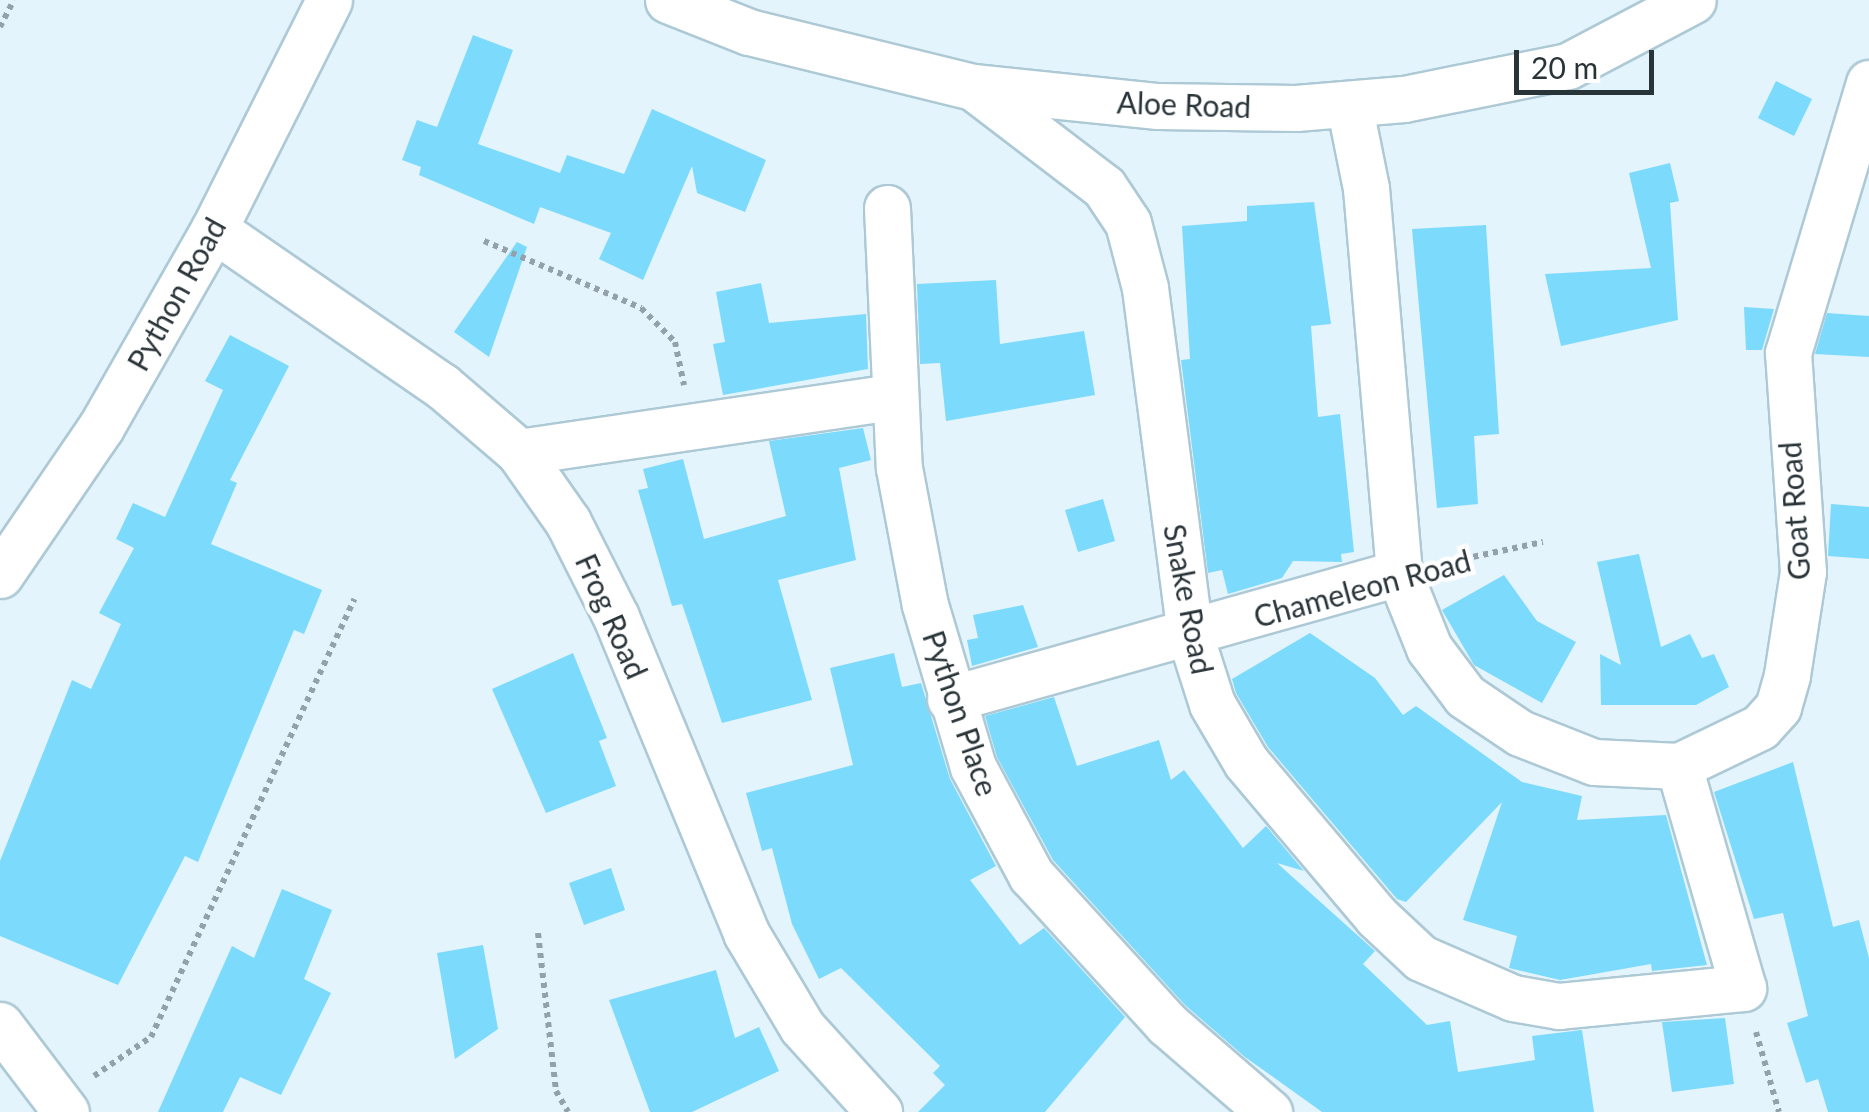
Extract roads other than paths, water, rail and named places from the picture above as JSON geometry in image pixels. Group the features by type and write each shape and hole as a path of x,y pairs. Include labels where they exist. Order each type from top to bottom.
{"street":[{"name":"Python Road","path":"0,574 100,427 214,229 329,0"},
{"name":"Aloe Road","path":"668,0 750,32 974,87 1158,106 1349,104 1568,66 1693,0"},
{"name":"Goat Road","path":"1349,104 1366,188 1399,573 1446,676 1490,716 1594,762 1679,766 1760,728 1778,706 1788,675 1803,572 1788,353 1869,83"},
{"name":"Snake Road","path":"974,87 1104,187 1128,223 1145,288 1190,635 1212,704 1246,762 1312,846 1422,958 1469,983 1560,1006 1743,988 1679,766"},
{"name":"Python Place","path":"888,208 890,397 913,551 950,699 974,767 1031,875 1167,1024 1269,1112"},
{"name":"Frog Road","path":"214,229 442,386 520,452 568,522 616,617 746,933 802,1027 879,1112"},
{"path":"520,452 686,431 890,397"},
{"name":"Chameleon Road","path":"950,699 1190,635 1399,573"},
{"path":"7,1044 63,1105"}]}
